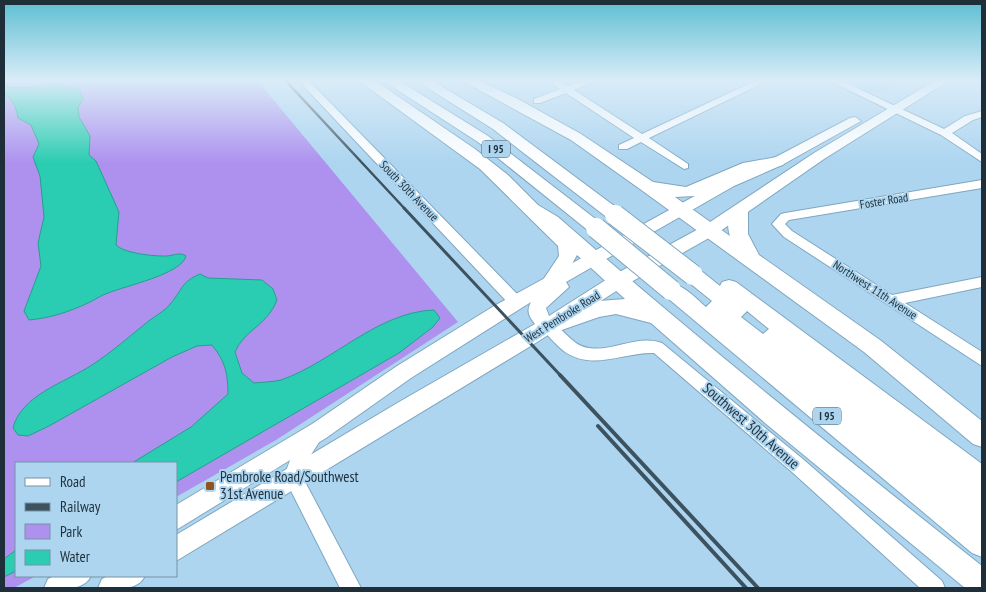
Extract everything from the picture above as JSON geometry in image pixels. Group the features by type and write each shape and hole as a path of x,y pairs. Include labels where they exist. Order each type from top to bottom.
{"highway":[{"path":"406,108 501,178 533,209 552,221 658,317 773,415 982,584"},
{"name":"I 95","path":"433,108 611,219"},
{"path":"448,108 499,139 611,219"},
{"path":"468,108 498,126 611,219 687,278 982,499"},
{"name":"I 95","path":"485,108 508,121 611,219 687,278 982,479"},
{"path":"523,108 576,137 756,261 872,346 982,436"},
{"path":"646,184 664,190 688,192 749,166 777,162"},
{"path":"533,209 541,221 566,244 568,256 553,280"},
{"path":"739,212 735,225 738,236 756,261"},
{"path":"687,278 982,522"},
{"name":"I 95","path":"687,278 982,543"},
{"path":"547,326 562,324 598,310 615,306 658,317"}],"main road":[{"name":"West Pembroke Road","path":"178,517 318,431 460,335 553,280 729,183 777,162 888,108"},
{"name":"West Pembroke Road","path":"178,548 547,326 618,281 710,230 739,212 888,108"},
{"path":"547,326 538,315 537,307 543,299 588,268 594,258"},
{"path":"57,588 76,577"},
{"path":"111,588 130,577"}],"street":[{"name":"South 30th Avenue","path":"330,108 516,302"},
{"path":"596,108 684,166"},
{"path":"623,147 706,108"},
{"path":"890,108 945,133 982,158"},
{"path":"945,133 969,118 982,114"},
{"name":"Foster Road","path":"786,217 982,184"},
{"name":"Northwest 11th Avenue","path":"786,217 779,221 781,228 982,360"},
{"path":"890,300 982,282"},
{"name":"Southwest 30th Avenue","path":"547,326 571,348 584,355 602,355 643,345 656,347 798,466 935,588"},
{"path":"318,431 300,457 293,477 351,588"}],"green space":[{"path":"4,108 280,108 458,322 276,440 178,496 178,462 15,462 15,577 34,577 14,588 4,588"}],"water":[{"path":"15,108 78,108 79,117 90,136 89,155 96,161 119,212 116,245 125,250 145,255 166,256 181,254 186,256 182,262 164,274 105,294 67,312 29,320 24,311 41,266 38,243 44,217 40,176 33,157 39,144 31,125 18,118"},
{"path":"200,274 208,278 262,280 273,289 277,300 273,309 244,338 235,352 242,373 254,383 281,380 300,372 374,328 393,319 413,313 434,310 440,318 433,327 399,353 178,481 178,462 134,462 191,427 228,394 225,368 220,356 212,345 197,346 172,357 49,426 28,436 18,435 13,428 18,417 35,398 107,355 167,308 186,283"},
{"path":"15,551 15,572 4,577 4,559"}],"railway":[{"path":"311,108 405,209"},
{"path":"404,208 561,376"},
{"path":"560,375 758,588"},
{"path":"598,426 746,588"}],"place":[{"name":"Pembroke Road/Southwest 31st Avenue","path":"210,486"}]}
